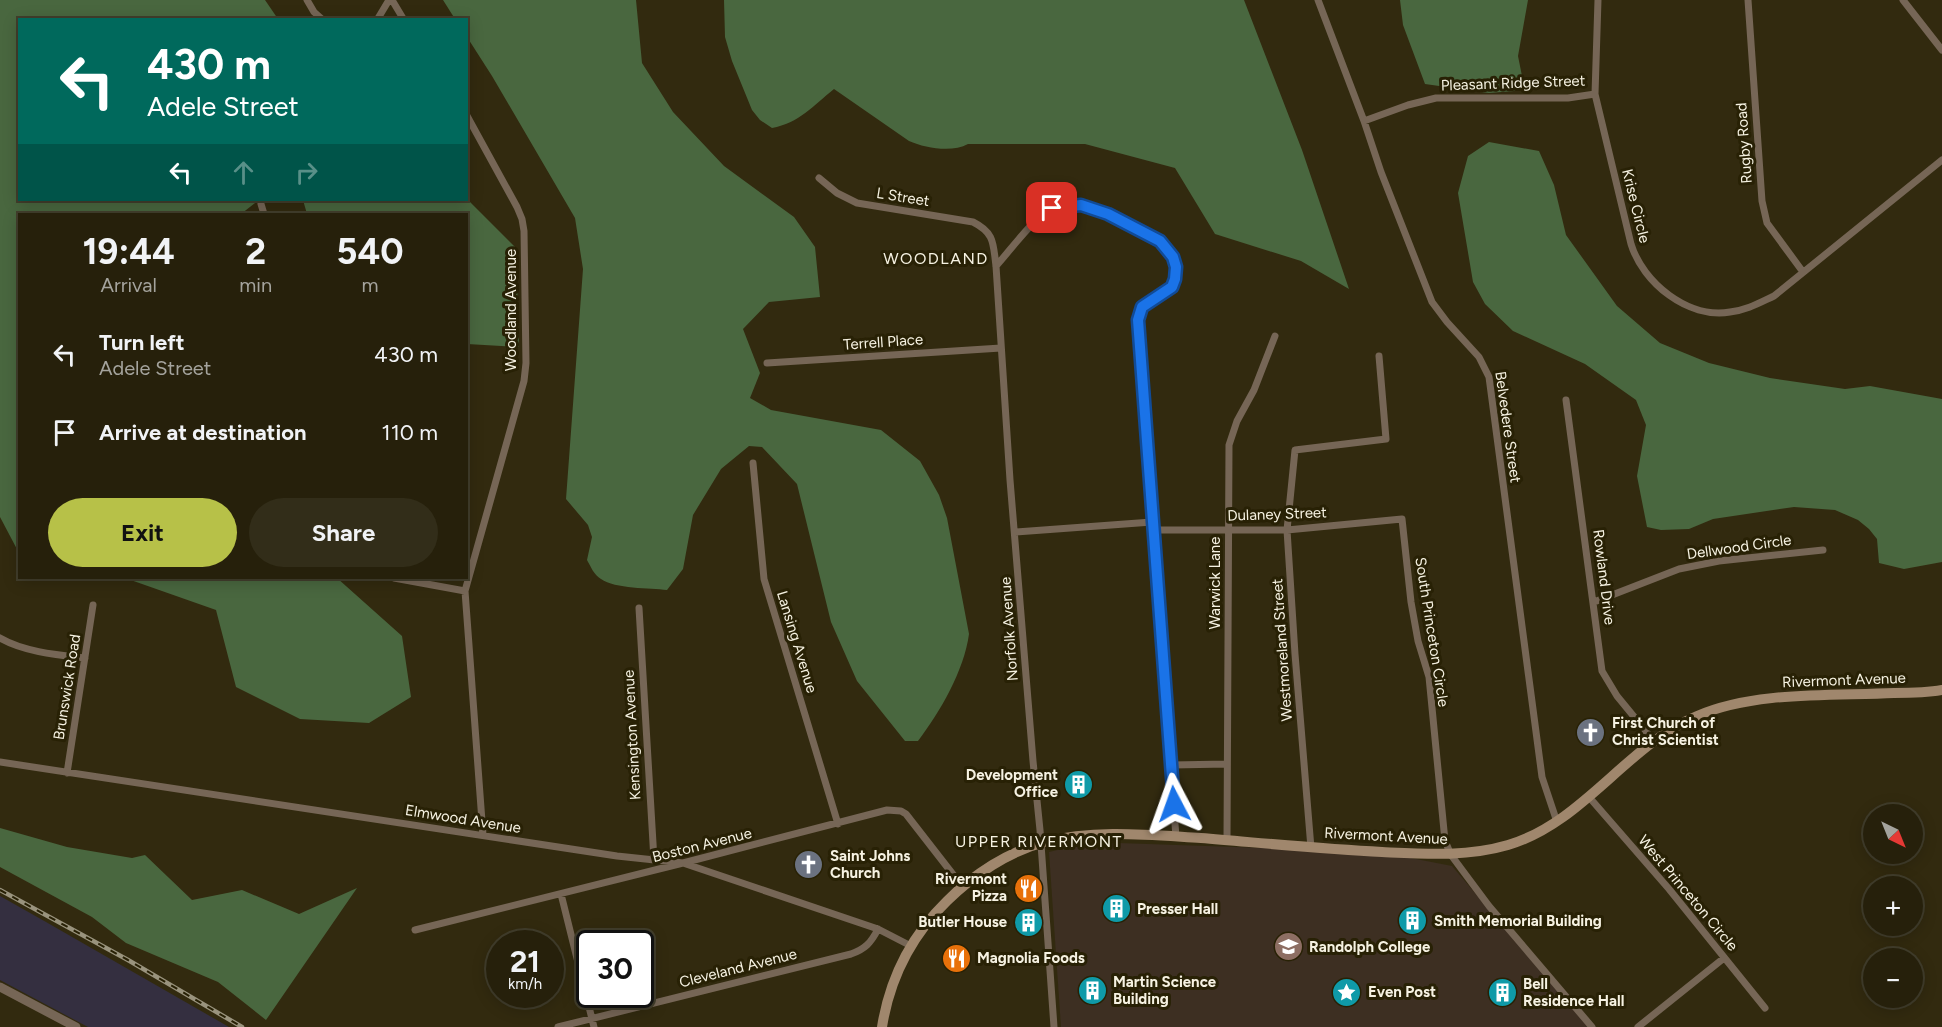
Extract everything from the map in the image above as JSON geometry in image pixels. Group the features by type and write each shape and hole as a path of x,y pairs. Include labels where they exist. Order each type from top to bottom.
{"main road":[{"name":"Rivermont Avenue","path":"882,1027 896,972 911,946 935,913 962,886 1004,860 1041,843 1087,834 1176,837 1311,848 1451,855 1509,845 1557,822 1654,741 1696,716 1742,701 1942,690"}],"street":[{"path":"307,0 320,18"},
{"path":"378,18 390,0 403,18"},
{"name":"Belvedere Street","path":"1318,0 1381,172 1432,302 1479,357 1490,377 1542,777 1557,822"},
{"name":"Krise Circle","path":"1598,0 1594,94 1633,251 1643,268 1662,288 1682,303 1698,310 1728,312 1751,308 1774,296 1942,160"},
{"name":"Rugby Road","path":"1748,0 1762,201 1765,216 1773,232 1803,272"},
{"path":"1903,0 1942,50"},
{"name":"Pleasant Ridge Street","path":"1364,121 1408,105 1436,98 1568,98 1594,94"},
{"name":"Woodland Avenue","path":"468,118 522,219 526,363 524,381 465,591 483,836"},
{"name":"L Street","path":"819,178 837,193 857,203 973,222 987,231"},
{"path":"261,204 264,213"},
{"path":"996,266 1039,218 1052,208 1081,205 1108,214 1148,233 1160,241 1173,257 1176,267 1172,287 1142,307 1138,320 1176,837"},
{"name":"Norfolk Avenue","path":"987,231 993,240 996,266 1054,1027"},
{"name":"Warwick Lane","path":"1227,840 1229,445 1237,421 1254,390 1275,336"},
{"name":"Terrell Place","path":"767,363 1001,348"},
{"name":"Westmoreland Street","path":"1311,848 1287,530 1295,450 1386,439 1379,356"},
{"name":"Rowland Drive","path":"1566,400 1602,671 1617,696 1654,741"},
{"name":"Lansing Avenue","path":"753,463 764,579 838,824"},
{"name":"Dulaney Street","path":"1153,530 1287,530 1402,519"},
{"name":"South Princeton Circle","path":"1402,519 1411,602 1418,641 1429,677 1445,841 1451,855"},
{"path":"1015,532 1152,522"},
{"name":"Dellwood Circle","path":"1594,602 1678,569 1719,561 1823,550"},
{"path":"399,579 465,591"},
{"name":"Brunswick Road","path":"67,773 93,605"},
{"name":"Kensington Avenue","path":"639,608 654,860"},
{"path":"0,638 9,643 43,652 85,658"},
{"name":"Elmwood Avenue","path":"0,762 616,856 683,863 878,929 911,946"},
{"path":"1172,765 1227,764"},
{"name":"West Princeton Circle","path":"1589,796 1669,889 1766,1008"},
{"name":"Boston Avenue","path":"414,930 887,810 901,810 962,886"},
{"path":"1451,855 1489,906 1592,1027"},
{"path":"561,894 594,1027"},
{"name":"Cleveland Avenue","path":"558,1027 851,954 863,950 871,943 878,929"},
{"path":"1638,1027 1724,958"},
{"path":"0,987 62,1023 76,1027"}],"shaded area":[{"name":"Randolph College","path":"1118,843 1380,852 1452,866 1589,1027 1061,1027 1049,852 1082,844"},
{"path":"0,896 229,1027 88,1027 0,980"}],"green space":[{"path":"0,0 265,0 277,18 18,18 18,201 258,201 242,213 18,213 18,551 0,517"},
{"path":"443,0 636,0 642,63 673,112 724,166 794,217 815,247 820,297 769,302 743,329 760,373 750,398 771,410 881,430 920,461 939,495 947,518 969,634 962,662 950,690 918,741 905,741 857,681 831,622 797,484 762,447 749,446 721,469 693,515 683,569 667,590 615,585 601,579 593,571 587,560 592,537 588,525 566,499 583,269 575,218 468,39 468,18 454,18"},
{"path":"724,0 1244,0 1302,150 1349,289 1301,261 1215,234 1175,168 1085,144 968,144 947,149 923,146 909,141 834,89 798,118 772,128 760,120 752,110 732,61 725,37"},
{"path":"1400,0 1528,0 1518,56 1523,81 1514,91 1489,93 1425,84 1403,25"},
{"path":"1489,142 1539,151 1554,185 1566,235 1617,306 1660,343 1709,363 1770,378 1845,389 1870,386 1942,399 1942,562 1904,569 1879,563 1877,539 1869,529 1858,520 1835,510 1794,507 1713,519 1689,529 1661,530 1647,527 1637,476 1646,425 1636,400 1585,364 1513,331 1485,304 1473,282 1458,193 1468,156"},
{"path":"468,200 516,248 519,347 468,344 468,213 307,213 303,201"},
{"path":"128,579 338,579 402,636 411,697 369,723 300,719 236,687 216,610"},
{"path":"0,828 67,847 132,858 145,855 192,900 242,890 299,914 357,888 266,1020 218,982 126,943 92,917 0,867"}],"railway":[{"path":"0,890 128,960 242,1027"}],"place":[{"name":"First Church of Christ Scientist","path":"1591,732"},
{"name":"Development Office","path":"1079,784"},
{"name":"Saint Johns Church","path":"809,865"},
{"name":"Rivermont Pizza","path":"1028,888"},
{"name":"Presser Hall","path":"1116,909"},
{"name":"Smith Memorial Building","path":"1413,921"},
{"name":"Butler House","path":"1028,922"},
{"name":"Randolph College","path":"1288,947"},
{"name":"Magnolia Foods","path":"956,958"},
{"name":"Martin Science Building","path":"1092,991"},
{"name":"Even Post","path":"1347,992"},
{"name":"Bell Residence Hall","path":"1502,993"}],"district":[{"name":"WOODLAND","path":"936,258"},
{"name":"UPPER RIVERMONT","path":"1039,841"}],"route":[{"path":"1052,208 1081,205 1108,214 1148,233 1160,241 1173,257 1176,267 1172,287 1142,307 1138,320 1174,804"}]}
